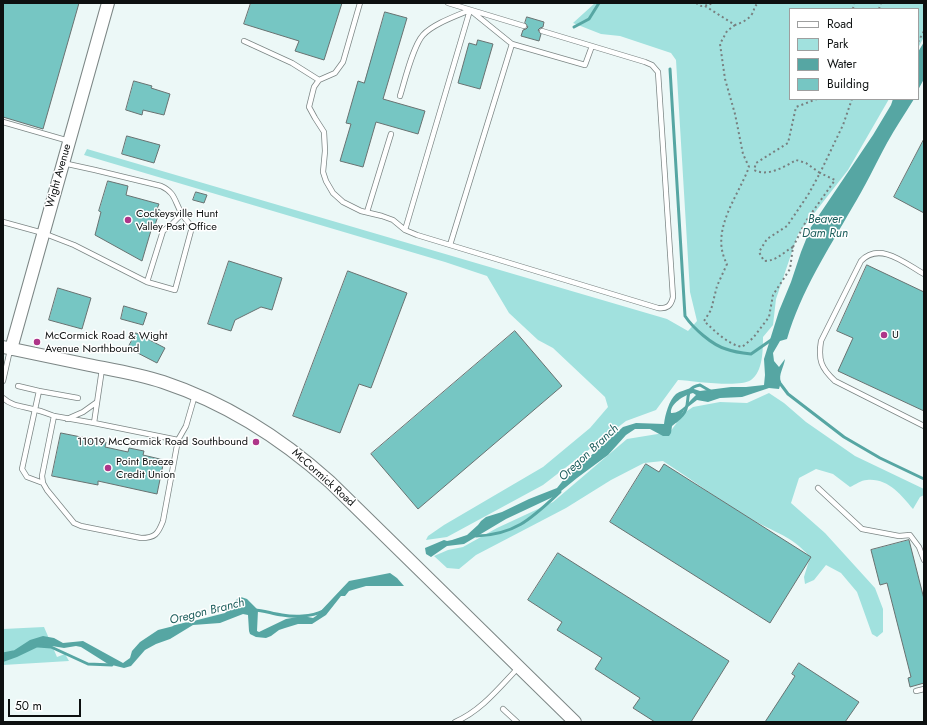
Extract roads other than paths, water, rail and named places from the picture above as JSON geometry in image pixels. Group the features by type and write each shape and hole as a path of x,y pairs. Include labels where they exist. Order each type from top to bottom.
{"main road":[{"name":"Wight Avenue","path":"7,348 43,233 108,3"},
{"name":"McCormick Road","path":"7,348 161,382 195,394 237,414 280,441 330,482 575,722"}],"lane":[{"path":"360,3 343,62 335,73 319,80 314,87 309,107 314,118 324,132 325,151 323,172 333,193 343,202 361,211 387,218 405,230 417,235 658,308 669,307 673,297 658,72 652,65 645,62 542,31"},
{"path":"448,3 524,26"},
{"path":"470,10 512,44 585,65 592,46"},
{"path":"400,96 417,43 423,35 433,28 470,10"},
{"path":"405,230 470,10"},
{"path":"244,41 292,63 319,80"},
{"path":"450,245 512,44"},
{"path":"3,122 69,141"},
{"path":"367,212 391,134"},
{"path":"3,222 43,233 86,250 147,282 175,290 192,227 182,214 173,195 168,189 161,186 63,163"},
{"path":"147,282 163,231 182,214"},
{"path":"924,274 888,254 878,252 866,256 861,261 821,341 819,353 821,363 835,382 924,426"},
{"path":"3,381 7,348"},
{"path":"94,423 96,402 103,368"},
{"path":"18,386 78,398"},
{"path":"39,391 22,469 27,477 43,483"},
{"path":"54,416 42,476 43,483 47,490 74,523 81,526 141,538 149,538 160,531 178,440 186,426 195,394"},
{"path":"3,398 7,402 17,406 54,416 178,440"},
{"path":"67,419 83,412 96,402"},
{"path":"818,488 862,529 899,536 910,535 919,547 924,560"},
{"path":"455,722 478,708 519,667"},
{"path":"916,692 924,689"},
{"path":"503,709 517,722"}],"water":[{"path":"924,42 924,79 919,88 919,50"},
{"name":"Beaver Dam Run","path":"893,100 913,100 890,137 807,288 787,339 780,341 773,353 774,361 779,367 785,359 779,389 769,388 742,397 720,398 708,402 697,400 684,410 677,422 672,426 669,436 663,436 650,429 635,429 626,435 608,455 555,496 506,519 464,544 447,546 431,557 426,554 425,548 444,540 452,540 467,535 486,517 502,512 557,488 569,473 623,427 636,423 664,424 669,404 679,392 691,388 700,391 764,385 764,359 779,311 811,227 873,135","holes":["693,393 696,395 675,413 671,413 673,406 678,400 689,394"]},
{"name":"Oregon Branch","path":"390,573 404,586 366,586 349,591 345,596 341,596 326,615 312,624 298,624 279,630 266,638 256,637 250,634 248,615 243,614 220,623 193,625 170,639 145,650 131,666 124,668 108,664 81,647 76,646 64,648 40,646 3,662 3,655 10,653 30,640 43,636 54,638 63,643 83,641 123,663 130,658 132,651 140,642 158,630 225,613 238,598 241,597 247,599 258,610 257,631 259,632 286,619 303,616 313,618 349,581"}],"waterway":[{"path":"574,27 589,19 599,3"},
{"path":"670,69 685,316 688,321 709,340 732,351 751,354 774,338"},
{"name":"Beaver Dam Run","path":"779,382 788,394 844,437 880,458 924,479"},
{"name":"Oregon Branch","path":"676,421 685,411 688,394 692,388 700,385 712,392"},
{"name":"Oregon Branch","path":"476,536 502,532 523,523 560,492"},
{"name":"Oregon Branch","path":"254,610 287,616 308,615 323,611"},
{"name":"Oregon Branch","path":"174,627 186,624"},
{"name":"Oregon Branch","path":"38,646 51,647 88,664 112,665"},
{"name":"Oregon Branch","path":"3,654 13,652"}],"place":[{"name":"Cockeysville Hunt Valley Post Office","path":"128,220"},
{"name":"U","path":"884,335"},
{"name":"McCormick Road & Wight Avenue Northbound","path":"37,342"},
{"name":"11019 McCormick Road Southbound","path":"256,442"},
{"name":"Point Breeze Credit Union","path":"108,468"}]}
